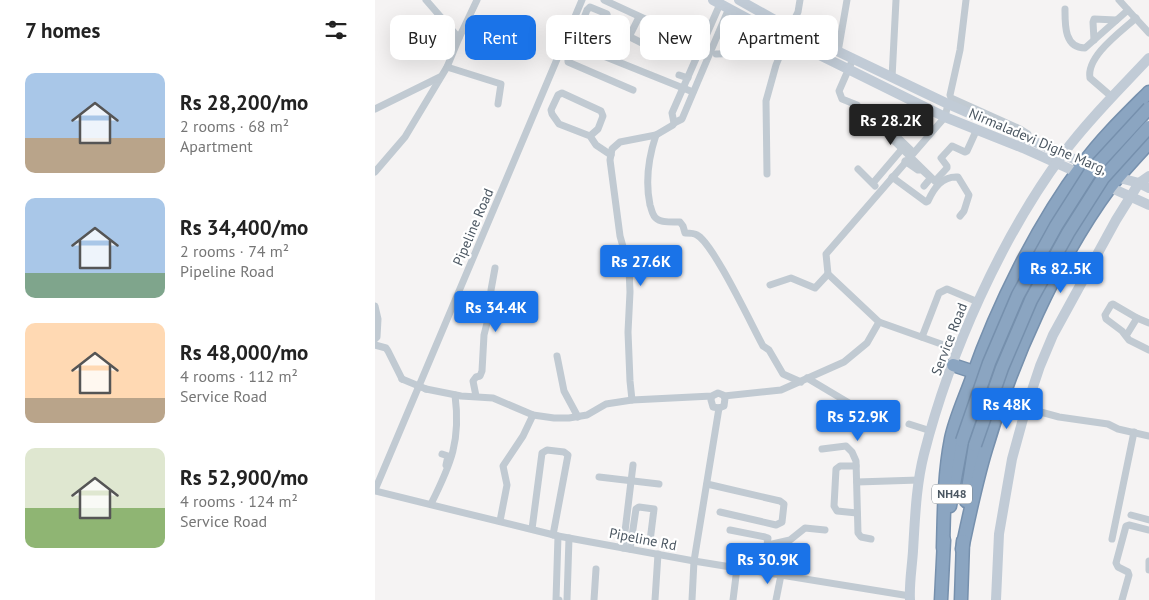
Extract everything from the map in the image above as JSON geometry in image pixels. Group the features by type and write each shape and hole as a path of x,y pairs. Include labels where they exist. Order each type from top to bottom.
{"highway":[{"path":"943,548 944,490 951,438 974,372 1008,290 1046,220 1080,168 1149,92"},
{"name":"NH48","path":"941,600 943,548 962,441 989,363 1019,295 1056,226 1091,171 1149,108"},
{"name":"NH48","path":"961,600 966,491 975,445 1002,368 1031,300 1063,241 1103,178 1149,127"},
{"path":"1112,131 1112,143 1116,150 1137,156"},
{"path":"962,549 986,448 1013,371 1042,304 1077,238 1114,183 1149,143"},
{"path":"953,365 974,372"}],"street":[{"path":"426,0 459,38"},
{"path":"375,172 405,137 447,67 477,0"},
{"name":"Pipeline Road","path":"375,491 582,0"},
{"path":"604,0 639,17 630,36 640,42"},
{"name":"Nirmaladevi Dighe Marg,","path":"739,0 766,15"},
{"path":"797,15 800,0"},
{"path":"838,52 847,0"},
{"path":"892,78 896,0"},
{"path":"966,0 960,50 950,94 951,98 1020,129 1028,134 1028,138"},
{"path":"1119,0 1149,33"},
{"path":"674,123 672,113 721,4"},
{"path":"632,400 629,381 629,268 620,236 612,176 612,149 620,142 655,135 682,119 693,92 721,4"},
{"name":"Nirmaladevi Dighe Marg,","path":"721,4 741,15"},
{"path":"633,90 568,62 587,10 590,8 607,14 608,18 595,49 596,53 686,83"},
{"path":"1065,9 1065,29 1073,45 1081,49 1085,48 1128,10"},
{"path":"1112,97 1090,78 1091,66 1100,52 1136,18"},
{"path":"1094,40 1094,19 1116,20"},
{"name":"Nirmaladevi Dighe Marg,","path":"838,52 851,64 945,116 1057,164 1080,168 1114,183"},
{"path":"716,54 720,54"},
{"name":"Service Road","path":"910,598 916,496 923,455 953,365 978,302 1001,255 1038,190 1063,154 1112,97 1149,58"},
{"name":"Nirmaladevi Dighe Marg,","path":"838,59 892,78 947,104 1028,138 1063,154 1080,168"},
{"path":"767,174 766,101 778,60"},
{"path":"851,64 839,89 839,96 857,105"},
{"path":"447,67 501,84 498,104"},
{"path":"375,109 440,77"},
{"path":"678,77 693,92"},
{"path":"590,136 598,129 603,116 601,111 562,93 558,95 551,110 559,124 590,136 596,145 611,155"},
{"path":"947,104 945,116 826,254 829,274 879,322 959,350"},
{"path":"884,124 917,170 922,170 933,179 958,177 969,195 964,211 960,216"},
{"path":"924,186 929,180 947,168 941,158 952,146 965,152 967,151 977,129"},
{"path":"655,135 647,172 648,196 653,215 658,220 680,222 685,233 697,235 703,242 719,263 763,346 769,350 783,374 804,380 854,406 885,416"},
{"path":"890,137 909,157"},
{"path":"873,183 902,149"},
{"path":"858,169 880,191"},
{"path":"991,600 997,600 999,534 1012,459 1026,408 1053,336 1130,197 1139,183 1149,176"},
{"path":"892,177 926,202 928,201 933,179"},
{"path":"1114,183 1139,183 1149,188"},
{"path":"1114,183 1130,197 1149,205"},
{"path":"629,268 668,265"},
{"path":"476,396 473,381 482,372 484,335 491,307 491,290 495,268"},
{"path":"769,285 791,278 815,288 829,274"},
{"path":"922,337 939,293 942,290 947,289 978,302"},
{"path":"1149,323 1113,304 1105,315 1106,319 1122,331 1129,340 1149,350"},
{"path":"375,306 378,319 377,337 375,339"},
{"path":"1126,336 1137,318"},
{"path":"375,345 386,348 402,379 426,389 455,396 493,398 533,415 554,418 579,417 587,415 606,404 632,400 712,396 718,393 724,396 781,390 843,362 867,343 879,322"},
{"path":"557,356 565,390 579,417"},
{"path":"431,504 454,450 457,434 455,396"},
{"path":"712,396 711,404 713,407 719,408 724,406 726,402 724,396"},
{"path":"692,600 694,561 719,408"},
{"path":"1026,408 1059,417 1108,424 1118,429 1149,436"},
{"path":"500,521 507,485 503,466 523,436 533,415"},
{"path":"909,424 931,431"},
{"path":"1112,539 1135,432"},
{"path":"823,449 846,446 852,452 856,466 859,536 871,539"},
{"path":"532,529 543,454 547,450 564,452 568,455 555,535 557,600"},
{"path":"442,454 447,456 445,467 447,470"},
{"path":"627,548 633,465"},
{"path":"856,466 840,466 836,468 834,506 837,511 857,513"},
{"path":"599,477 659,484"},
{"path":"857,482 919,480"},
{"path":"707,484 780,501 784,504 785,508 782,522 776,525 720,512"},
{"name":"Pipeline Rd","path":"375,491 569,538 910,598"},
{"path":"627,548 632,540 636,508 653,509 650,541 632,540"},
{"path":"1131,515 1149,520"},
{"path":"1122,600 1129,575 1128,572 1118,567 1117,563 1125,526 1129,525 1149,530"},
{"path":"768,545 790,540 805,528 825,530"},
{"path":"730,530 768,538 763,572"},
{"path":"567,600 569,538"},
{"path":"655,600 658,554"},
{"path":"1149,561 1149,570"},
{"path":"733,600 737,568"},
{"path":"594,600 596,569"},
{"path":"776,600 781,575"}]}
